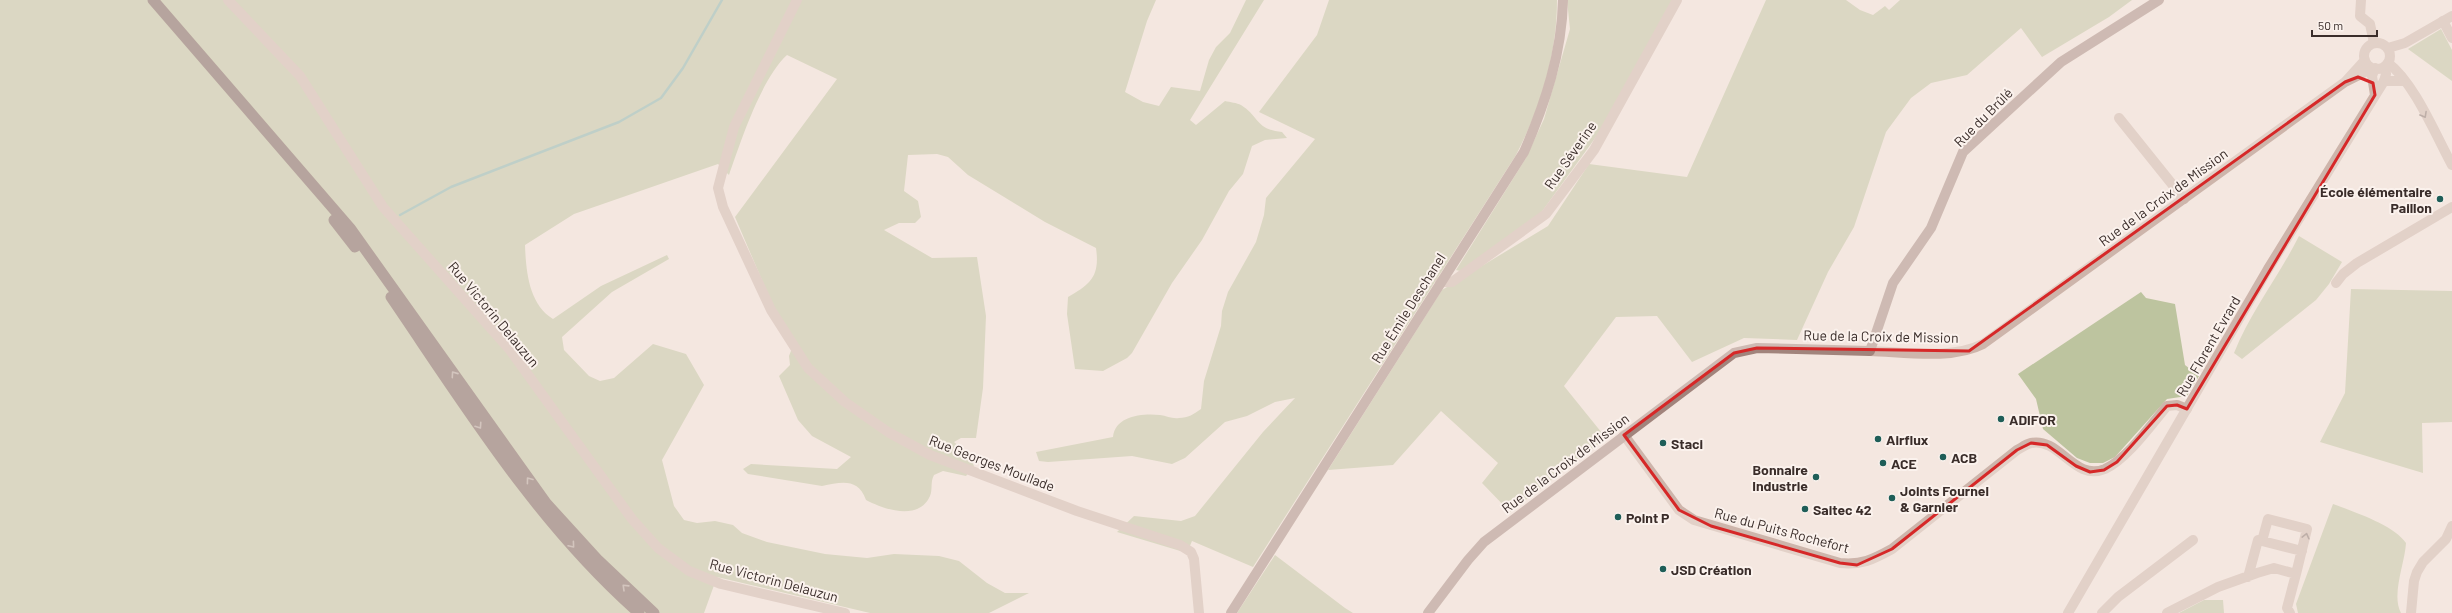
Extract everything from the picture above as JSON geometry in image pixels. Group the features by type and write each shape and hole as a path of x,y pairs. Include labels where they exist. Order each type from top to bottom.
{"highway":[{"path":"143,0 316,197 369,266 503,461 535,502 582,558 640,613"},
{"path":"152,0 350,228 546,503 597,559 654,613"}],"main road":[{"name":"Rue Émile Deschanel","path":"1230,613 1524,152 1534,128 1552,74 1563,27 1563,0"},
{"name":"Rue du Brûlé","path":"1870,351 1893,283 1931,228 1963,152 2061,62 2159,0"},
{"name":"Rue de la Croix de Mission","path":"1428,613 1468,560 1484,542 1734,353 1757,348 1870,351"}],"street":[{"name":"Rue Victorin Delauzun","path":"228,0 300,76 383,207 510,350 632,519 658,548 689,571 721,584 845,613"},
{"name":"Rue Georges Moullade","path":"797,0 734,127 719,179 718,188 723,207 771,310 808,368 845,402 888,432 930,455 1077,510 1180,545 1191,552 1194,559 1199,613"},
{"name":"Rue Séverine","path":"1440,282 1452,282 1546,214 1594,150 1677,0"},
{"path":"2360,0 2360,16 2370,24 2374,43"},
{"path":"2388,48 2405,43 2448,19 2452,38"},
{"path":"2375,95 2372,76 2380,66 2390,57 2388,48 2382,44 2374,43 2366,50 2365,60 2380,66 2397,70 2405,81 2452,166"},
{"name":"Rue de la Croix de Mission","path":"1870,351 1954,353 1969,351 1983,344 2345,82 2365,60"},
{"name":"Rue de la Croix de Mission","path":"2345,82 2380,66"},
{"path":"2380,66 2386,74 2384,81 2405,81"},
{"path":"2358,77 2373,83"},
{"name":"Rue Florent Evrard","path":"2068,613 2268,269 2384,81"},
{"path":"2119,118 2184,199"},
{"path":"2336,283 2343,274 2357,263 2452,207"},
{"name":"Rue du Puits Rochefort","path":"1624,435 1679,510 1694,520 1840,563 1857,564 1874,559 1892,549 2017,450 2031,443 2047,445 2076,466 2090,472 2104,470 2117,462 2167,406 2177,405 2187,409"},
{"path":"2262,541 2268,519 2307,529 2287,608 2290,613"},
{"path":"2411,613 2414,581 2417,572 2423,562 2446,539 2452,526"},
{"path":"2102,613 2118,597 2193,540"},
{"path":"2248,577 2258,540 2302,551"},
{"path":"2167,613 2218,587 2274,568 2296,574"}],"highlighted area":[{"path":"2358,77 2373,83 2375,95 2187,409 2177,405 2167,406 2117,462 2104,470 2090,472 2076,466 2047,445 2031,443 2017,450 1892,549 1857,565 1840,563 1711,526 1679,510 1624,435 1734,353 1757,348 1969,351 2345,82"}],"green space":[{"path":"0,0 1156,0 1147,21 1125,92 1143,102 1159,106 1171,87 1200,91 1209,60 1216,47 1230,33 1246,0 1264,0 1190,120 1196,125 1225,101 1241,105 1247,109 1262,125 1282,132 1287,138 1265,140 1252,146 1243,174 1229,191 1202,240 1172,283 1132,353 1127,358 1103,371 1075,369 1067,314 1068,297 1083,288 1095,272 1097,266 1096,248 1045,222 968,175 948,157 937,154 908,155 904,191 918,201 921,217 915,223 899,223 884,230 932,258 977,257 986,316 983,388 976,438 961,438 954,442 969,455 974,466 966,476 943,471 934,475 931,493 925,504 918,509 910,511 892,510 874,504 866,500 859,488 848,483 836,483 822,486 748,474 743,469 751,464 837,469 851,457 812,436 798,420 779,376 790,365 789,356 794,343 773,306 735,217 837,79 787,55 769,79 760,95 729,175 718,164 574,214 525,245 526,266 530,286 539,305 545,313 553,319 601,286 667,255 669,259 612,292 562,337 564,350 589,376 600,381 614,378 653,344 686,354 704,385 662,460 674,506 684,520 697,523 715,521 733,525 742,533 767,542 825,554 867,558 894,554 939,556 959,561 987,583 1005,593 1029,593 989,613 870,613 717,577 704,613 0,613"},
{"path":"1329,0 1557,0 1551,60 1533,118 1516,155 1253,567 1192,541 1187,553 1117,532 1134,516 1181,521 1195,516 1263,432 1295,398 1275,402 1247,416 1225,422 1185,458 1172,464 1132,456 1048,462 1039,461 1036,452 1113,437 1119,424 1130,417 1160,415 1182,418 1201,409 1204,381 1221,326 1222,311 1228,292 1256,242 1264,215 1266,198 1315,139 1259,112 1317,35"},
{"path":"1567,0 1673,0 1601,130 1538,217 1460,271 1456,270 1526,158 1544,119 1570,29"},
{"path":"1766,0 1846,0 1860,10 1873,15 1885,6 1889,10 1900,0 2132,0 2109,17 2042,57 2021,28 1967,75 1931,83 1911,98 1886,132 1854,227 1828,272 1797,340 1744,338 1692,362 1657,316 1616,317 1564,386 1606,438 1510,512 1482,483 1498,463 1441,411 1393,465 1328,470 1442,290 1548,226 1589,164 1687,177"},
{"path":"2441,29 2452,50 2452,81 2408,49"},
{"path":"2299,236 2342,262 2329,284 2316,300 2242,359 2234,353 2257,308"},
{"path":"2351,289 2452,291 2452,422 2422,423 2423,473 2320,442 2345,393"},
{"path":"2141,292 2146,298 2175,304 2185,365 2199,376 2187,396 2167,399 2115,457 2103,463 2090,463 2077,458 2043,429 2036,399 2018,374"},
{"path":"2333,504 2383,525 2400,536 2406,543 2397,597 2398,606 2401,613 2298,613 2296,604"},
{"path":"1275,555 1345,608 1353,613 1237,613"},
{"path":"2204,600 2223,600 2224,613 2179,613"}],"waterway":[{"path":"400,215 451,187 619,122 661,98 683,68 722,0"}],"place":[{"name":"École élémentaire Paillon","path":"2440,199"},
{"name":"ADIFOR","path":"2001,419"},
{"name":"Airflux","path":"1878,439"},
{"name":"Staci","path":"1663,443"},
{"name":"ACB","path":"1943,457"},
{"name":"ACE","path":"1883,463"},
{"name":"Bonnaire Industrie","path":"1816,477"},
{"name":"Joints Fournel & Garnier","path":"1892,498"},
{"name":"Saitec 42","path":"1805,509"},
{"name":"Point P","path":"1618,517"},
{"name":"JSD Création","path":"1663,569"}]}
